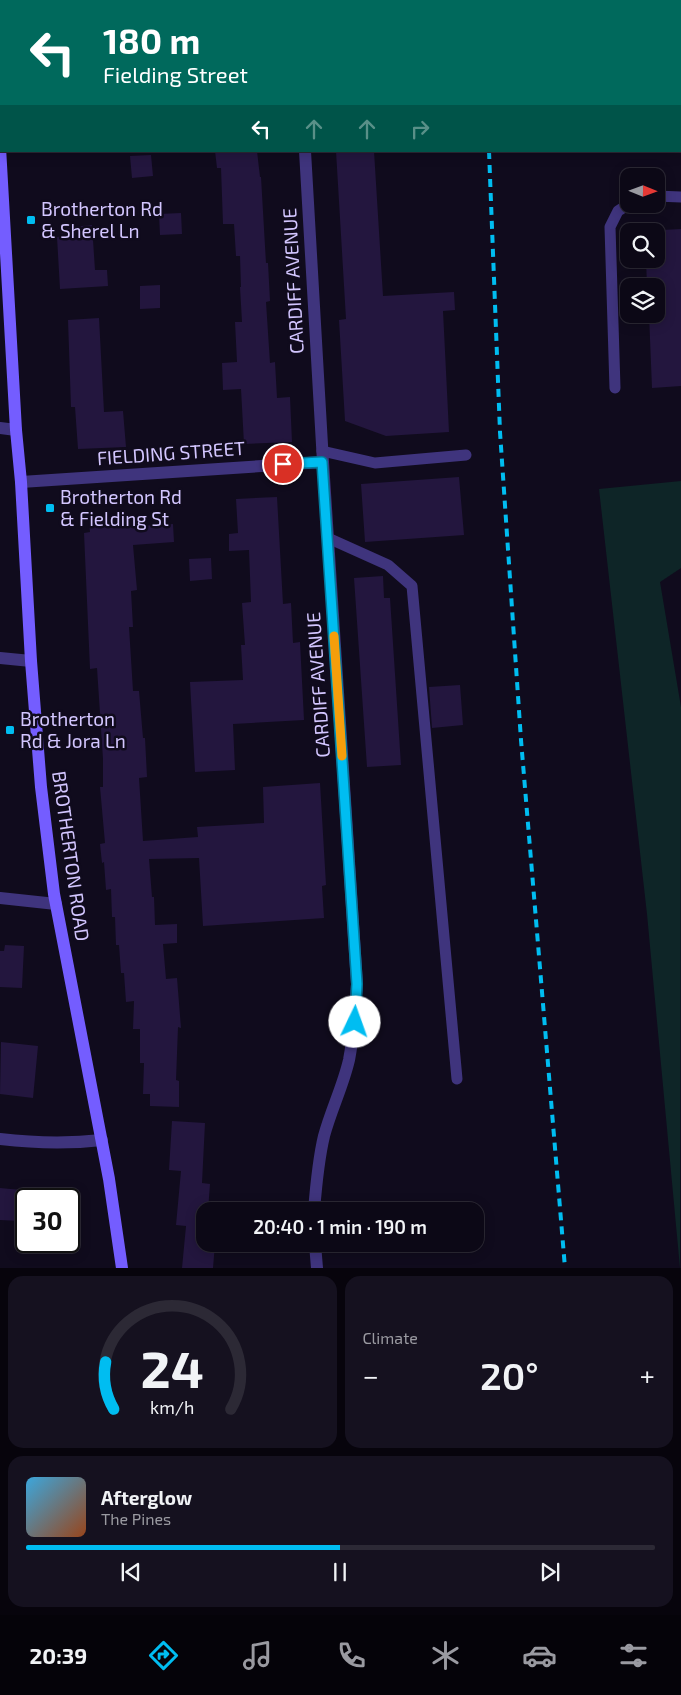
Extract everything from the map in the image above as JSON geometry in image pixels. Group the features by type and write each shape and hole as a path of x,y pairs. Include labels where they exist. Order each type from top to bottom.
{"street":[{"name":"BROTHERTON ROAD","path":"0,152 16,430 41,786 56,904 102,1140 122,1268"},
{"name":"CARDIFF AVENUE","path":"305,152 322,457 357,984 355,1022 348,1060 338,1098 324,1134 316,1178 315,1202"},
{"path":"0,428 16,430"},
{"name":"FIELDING STREET","path":"21,482 322,457"},
{"path":"0,658 31,661"},
{"path":"0,898 56,904"},
{"path":"0,1139 40,1143 102,1140"},
{"path":"316,1252 317,1268"}],"lane":[{"path":"665,196 681,197"},
{"path":"615,388 610,227 620,210"},
{"path":"322,457 375,463 466,455"},
{"path":"328,538 388,565 412,586 457,1078"}],"green space":[{"path":"681,481 681,568 660,582 681,707 680,1268 647,914 599,489"}],"building":[{"path":"215,152 257,152 261,177 266,263 268,263 270,301 266,302 270,363 275,362 277,398 290,397 292,442 244,444 241,389 223,390 222,363 237,362 235,322 242,322 240,256 236,256 234,224 223,224 221,168 217,168"},
{"path":"336,152 374,152 383,296 454,292 455,310 443,311 449,432 386,436 345,421 339,320 346,319"},
{"path":"151,155 153,176 132,178 130,156"},
{"path":"181,213 182,234 160,235 159,214"},
{"path":"92,225 95,270 107,270 108,286 60,289 57,237 62,236 61,228"},
{"path":"681,229 681,386 652,388 649,323 665,323 665,278 647,278 646,268 665,268 665,230"},
{"path":"160,285 160,308 140,309 140,286"},
{"path":"99,318 104,412 123,411 126,447 78,449 75,407 71,407 68,320"},
{"path":"459,477 464,535 365,542 361,484"},
{"path":"277,497 283,604 291,603 293,643 300,642 304,720 233,724 235,770 195,772 190,682 243,680 241,645 245,645 242,603 251,602 249,550 229,551 229,534 238,533 236,499"},
{"path":"107,522 108,528 173,524 174,542 133,545 137,590 131,591 133,627 129,627 133,691 139,691 143,738 145,738 147,777 139,778 143,841 198,837 197,827 264,823 263,787 320,783 326,885 322,886 324,918 203,926 199,858 149,859 152,897 154,897 155,925 177,924 177,943 163,944 166,979 177,978 181,1028 178,1027 176,1080 179,1081 179,1107 150,1106 150,1094 143,1094 144,1063 140,1063 140,1029 133,1029 134,1001 126,1002 124,973 121,973 119,945 116,945 115,917 112,917 111,889 106,890 104,862 102,863 100,844 105,843 100,787 103,787 103,759 97,668 90,669 84,533 90,532 89,523"},
{"path":"211,558 212,579 190,581 189,559"},
{"path":"383,576 384,598 390,598 401,765 367,767 354,578"},
{"path":"460,685 463,725 432,728 429,687"},
{"path":"5,945 24,946 22,988 0,987 0,951 4,951"},
{"path":"1,1042 38,1046 33,1098 0,1094"},
{"path":"172,1121 205,1123 202,1183 210,1184 209,1202 196,1202 196,1252 214,1252 213,1268 182,1268 186,1226 176,1225 181,1171 169,1170"},
{"path":"0,1188 15,1189 15,1221 0,1220"}],"railway":[{"path":"489,152 500,432 521,740 565,1268"}],"slow traffic":[{"path":"334,636 342,756"}],"place":[{"name":"Brotherton Rd & Sherel Ln","path":"31,220"},
{"name":"Brotherton Rd & Fielding St","path":"50,508"},
{"name":"Brotherton Rd & Jora Ln","path":"10,730"}],"route":[{"path":"283,464 322,462 357,984 355,1022"}]}
